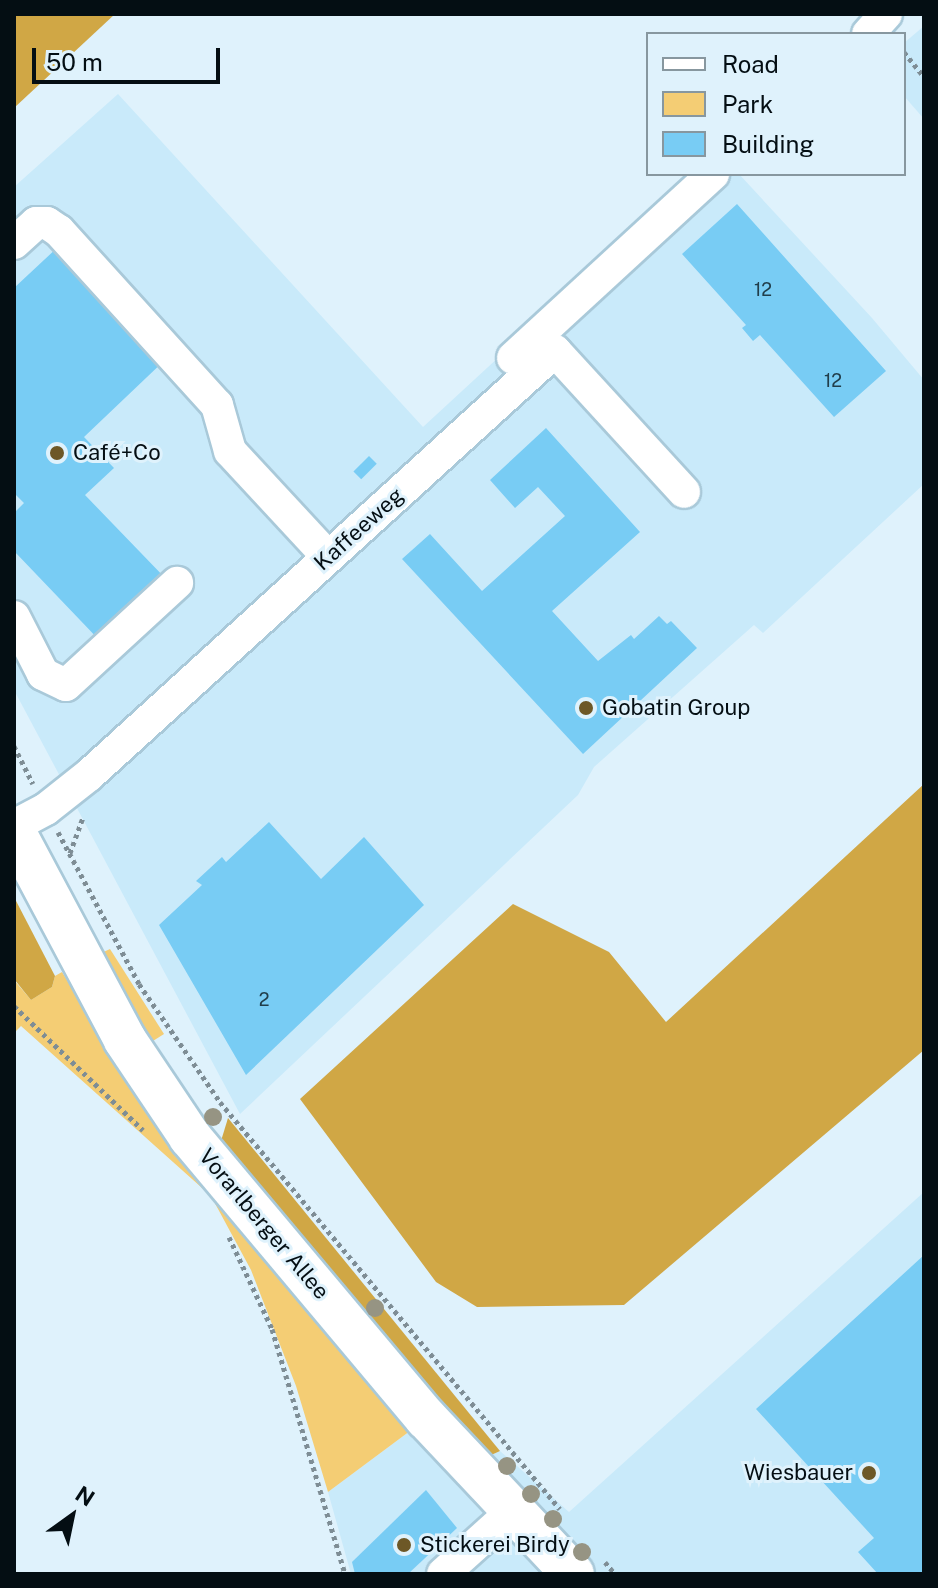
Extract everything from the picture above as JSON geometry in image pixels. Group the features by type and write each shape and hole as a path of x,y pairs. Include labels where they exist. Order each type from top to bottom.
{"main road":[{"name":"Vorarlberger Allee","path":"25,822 112,1017 182,1126 426,1418 513,1511 588,1567"}],"street":[{"path":"870,32 886,14"},
{"path":"513,358 547,342 711,176"},
{"path":"14,243 36,223 47,223 59,231 217,405 230,451 328,557"},
{"path":"547,342 684,492"},
{"name":"Kaffeeweg","path":"25,822 89,775 328,557 547,342"},
{"path":"14,617 43,674 66,685 177,583"},
{"path":"443,1574 513,1511"}],"path":[{"path":"906,54 924,77"},
{"path":"14,746 25,822 220,1102 566,1515"},
{"path":"14,1006 153,1140"},
{"path":"225,1230 272,1329 345,1574"},
{"path":"588,1567 615,1574"}],"shaded area":[{"path":"14,14 115,14 14,108"},
{"path":"924,26 924,119 906,98 906,41"},
{"path":"118,94 423,427 695,176 741,176 872,318 924,380 924,484 763,633 754,625 594,767 578,795 240,1114 14,690 14,187"},
{"path":"924,784 924,1050 624,1305 477,1307 436,1282 300,1099 513,904 609,952 666,1022"},
{"path":"14,897 55,976 52,987 31,1000 14,979"},
{"path":"228,1118 500,1451 489,1456 443,1407 221,1141"},
{"path":"924,1192 924,1574 351,1574 328,1492 414,1428 488,1456 500,1451 569,1512"}],"green space":[{"path":"110,949 164,1034 145,1046 97,955"},
{"path":"62,972 131,1083 414,1428 328,1492 296,1386 251,1270 211,1196 21,1026 14,1033 14,980 31,1000 52,987 55,976"}],"building":[{"path":"737,204 886,371 834,417 760,335 753,341 742,328 746,325 682,254"},
{"name":"Café+Co","path":"59,246 167,358 84,437 114,468 85,495 168,581 102,643 14,551 14,513 24,503 14,493 14,288"},
{"path":"546,428 640,532 552,611 598,661 631,635 634,639 659,616 667,624 671,621 697,648 583,754 402,559 430,534 482,591 565,516 538,487 515,508 490,480"},
{"path":"369,456 377,464 361,479 353,472"},
{"path":"269,822 321,879 364,837 424,905 246,1075 159,925 202,885 196,881 222,857 226,862"},
{"name":"Wiesbauer","path":"924,1255 924,1574 878,1574 858,1552 874,1538 756,1409"},
{"name":"Stickerei Birdy","path":"426,1490 457,1528 408,1574 355,1574 352,1562"}],"place":[{"name":"Café+Co","path":"57,453"},
{"name":"Gobatin Group","path":"586,708"},
{"name":"Wiesbauer","path":"869,1473"},
{"name":"Stickerei Birdy","path":"404,1545"}]}
